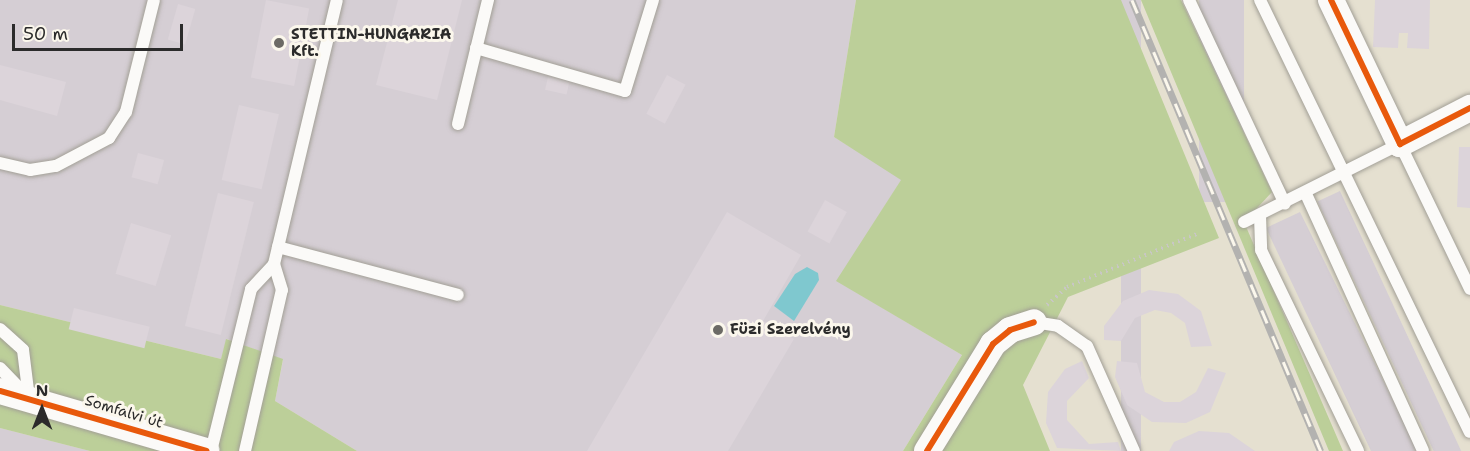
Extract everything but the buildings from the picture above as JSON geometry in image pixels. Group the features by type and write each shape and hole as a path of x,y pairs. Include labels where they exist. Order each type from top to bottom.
{"street":[{"path":"1331,0 1400,144 1470,108"},
{"path":"927,451 993,344 1010,330 1034,322"},
{"name":"Somfalvi út","path":"0,391 206,451"}],"lane":[{"path":"0,163 30,170 56,166 109,138 126,112 154,0"},
{"path":"211,451 251,289 274,264 337,0"},
{"path":"458,124 488,0"},
{"path":"476,48 625,91 653,0"},
{"path":"1189,0 1285,204"},
{"path":"1260,0 1470,432"},
{"path":"1244,222 1345,175 1400,144 1470,289"},
{"path":"1306,194 1423,451"},
{"path":"1260,216 1261,250 1358,451"},
{"path":"278,247 458,295"},
{"path":"245,451 282,290 274,264"},
{"path":"1034,322 1058,326 1088,346 1134,451"},
{"path":"0,328 23,350 29,398"},
{"path":"0,368 29,398"}],"path":[{"path":"1034,322 1067,287 1199,233"}],"shaded area":[{"path":"0,0 856,0 834,137 902,179 837,281 962,355 903,451 357,451 275,401 283,360 227,339 221,359 0,305"},
{"path":"1121,0 1141,0 1141,451 1121,451"},
{"path":"1199,0 1244,0 1244,202 1199,202"},
{"path":"1340,191 1461,451 1434,451 1317,202"},
{"path":"1300,212 1418,451 1371,451 1266,228"},
{"path":"0,428 90,451 0,451"}],"green space":[{"path":"856,0 1121,0 1219,238 1068,297 1023,385 1050,451 903,451 962,355 836,281 901,180 834,137"},
{"path":"1141,0 1181,0 1272,192 1244,222 1343,451 1329,451"},
{"path":"0,305 221,359 226,339 283,359 275,401 357,451 90,451 0,428"}],"water":[{"path":"807,267 818,273 819,280 794,321 774,306 795,274"}],"railway":[{"path":"1132,0 1321,451"}],"cycle path":[{"path":"1331,0 1400,144 1470,108"},
{"path":"927,451 993,344 1010,330 1034,322"},
{"path":"0,391 206,451"}],"place":[{"name":"STETTIN-HUNGARIA Kft.","path":"279,43"},
{"name":"Füzi Szerelvény","path":"718,330"}]}
